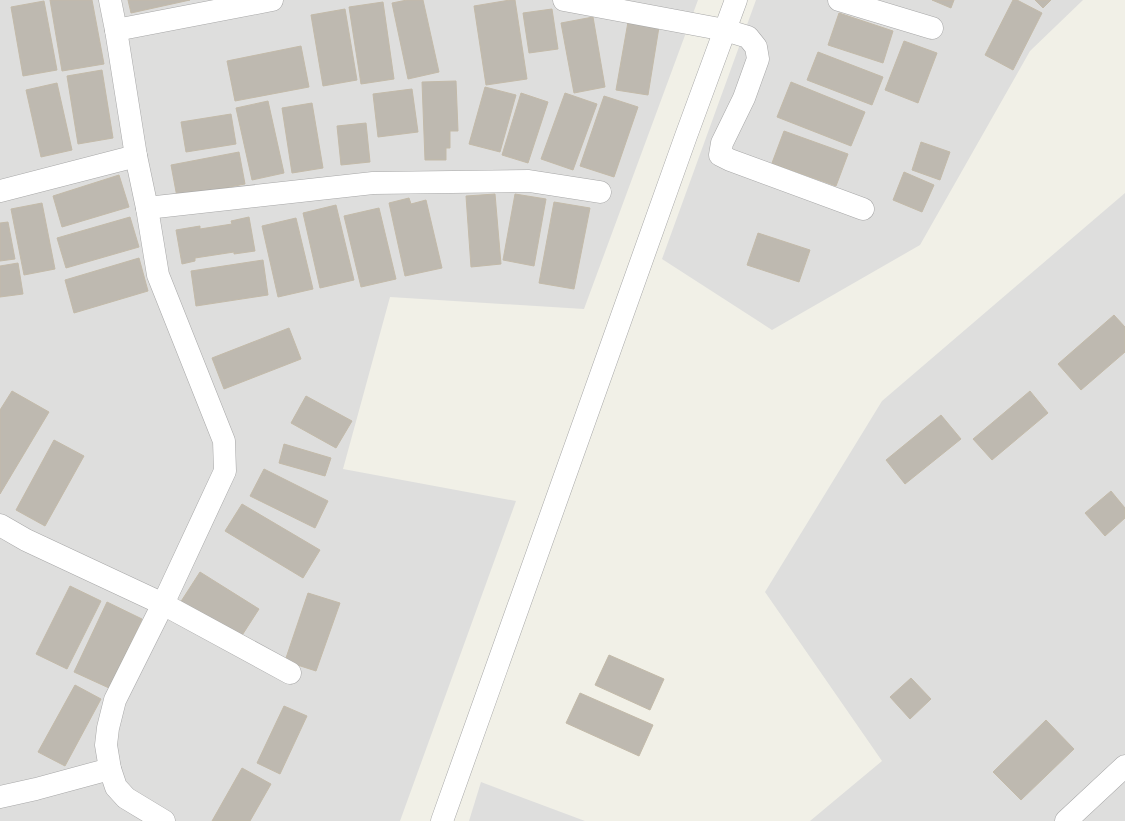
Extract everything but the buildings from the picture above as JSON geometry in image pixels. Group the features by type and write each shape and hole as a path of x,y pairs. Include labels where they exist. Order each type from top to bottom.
{"street":[{"path":"110,0 136,156 147,208 158,275 224,442 225,471 163,604 115,700 108,728 106,745 110,769 116,787 126,798 164,821"},
{"path":"116,30 272,0"},
{"path":"564,0 725,30 748,37 756,47 758,59 746,92 722,143 720,155 863,209"},
{"path":"442,821 736,0"},
{"path":"839,0 932,28"},
{"path":"0,190 136,156"},
{"path":"147,208 373,183 529,181 600,192"},
{"path":"0,526 26,540 163,604 290,673"},
{"path":"1066,821 1125,766"},
{"path":"0,797 110,769"}],"shaded area":[{"path":"0,0 698,0 584,309 390,297 343,469 516,501 400,821 0,821"},
{"path":"756,0 1083,0 1030,51 920,245 772,330 662,259"},
{"path":"1125,193 1125,821 810,821 882,761 765,592 882,401"},
{"path":"481,782 585,821 469,821"}]}
